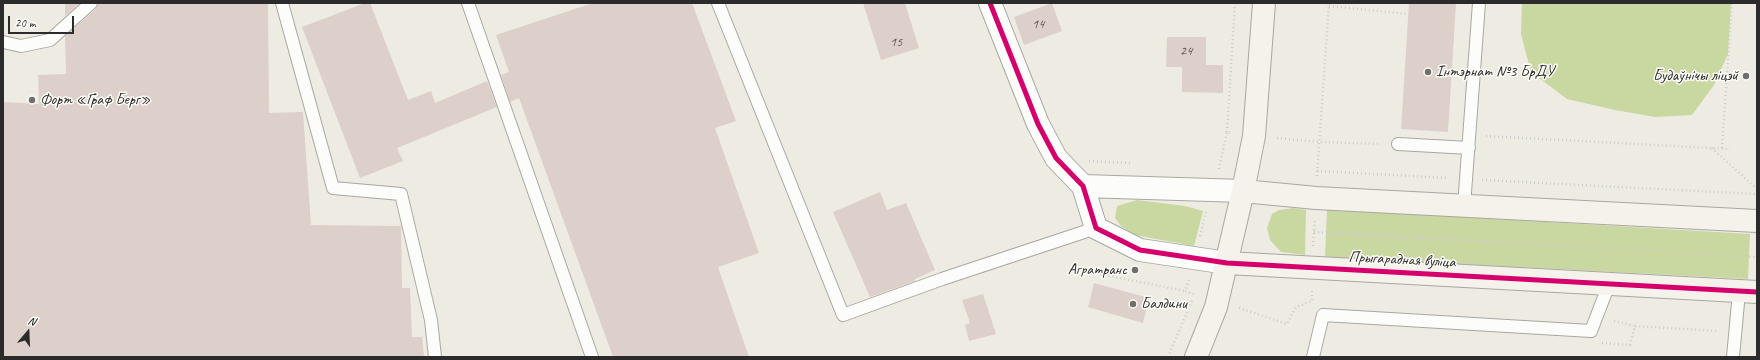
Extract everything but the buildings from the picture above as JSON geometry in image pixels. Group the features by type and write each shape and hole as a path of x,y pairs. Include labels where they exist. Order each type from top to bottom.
{"street":[{"path":"990,3 1038,124 1056,158 1083,186 1096,228"},
{"path":"1196,357 1216,307 1254,136 1264,3"},
{"path":"1083,186 1243,191 1316,198 1757,221"},
{"name":"Прыгарадная вуліца","path":"1096,228 1140,250 1227,263 1748,292"}],"lane":[{"path":"3,42 21,46 50,40 91,3"},
{"path":"282,3 333,188 401,194 431,320 435,357"},
{"path":"468,3 592,357"},
{"path":"718,3 844,315 942,279 1096,228"},
{"path":"1464,206 1479,3"},
{"path":"1398,144 1469,148"},
{"path":"1313,357 1323,315 1591,331 1609,284"},
{"path":"1733,357 1748,292"}],"path":[{"path":"1227,132 1235,3"},
{"path":"1722,148 1732,3"},
{"path":"1287,324 1296,308 1312,301 1312,268 1317,171 1329,5 1408,14"},
{"path":"1470,135 1730,149"},
{"path":"1712,148 1757,189"},
{"path":"1317,171 1757,194"},
{"path":"1314,232 1757,257"},
{"path":"1085,271 1185,291"},
{"path":"1168,357 1195,294"}],"green space":[{"path":"1522,3 1731,3 1728,54 1714,85 1692,115 1655,117 1567,99 1531,72 1521,34"},
{"path":"1137,200 1185,206 1203,211 1194,246 1135,235 1121,226 1115,218 1117,206"},
{"path":"1293,208 1306,210 1305,255 1281,252 1270,240 1267,228 1272,214 1279,210"},
{"path":"1327,209 1750,234 1748,279 1325,257"}],"cycle path":[{"path":"990,3 1038,124 1056,158 1083,186 1096,228 1140,250 1227,263 1757,292"}],"place":[{"name":"Інтэрнат №3 БрДУ","path":"1428,72"},
{"name":"Будаўнічы ліцэй","path":"1746,76"},
{"name":"Форт «Граф Берг»","path":"32,100"},
{"name":"Агратранс","path":"1135,270"},
{"name":"Балдини","path":"1133,304"}]}
